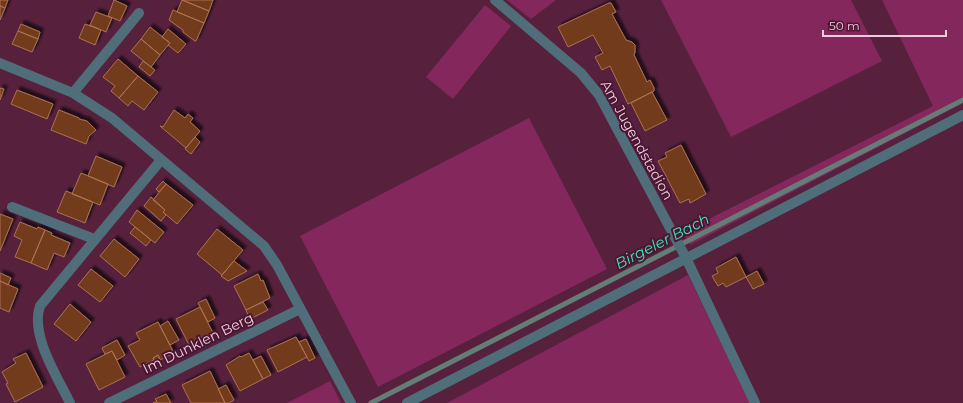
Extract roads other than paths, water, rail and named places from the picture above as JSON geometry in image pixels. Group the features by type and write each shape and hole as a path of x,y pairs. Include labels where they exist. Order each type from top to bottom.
{"street":[{"name":"Am Jugendstadion","path":"495,0 581,72 599,95 684,254 755,403"},
{"path":"73,93 138,13"},
{"path":"0,63 73,93 112,118 264,246 277,265 351,403"},
{"path":"407,403 684,254 963,115"},
{"path":"70,403 40,337 37,314 40,306 161,160"},
{"path":"12,207 94,240"},
{"name":"Im Dunklen Berg","path":"109,403 300,308"}],"waterway":[{"name":"Birgeler Bach","path":"371,403 963,100"}]}
